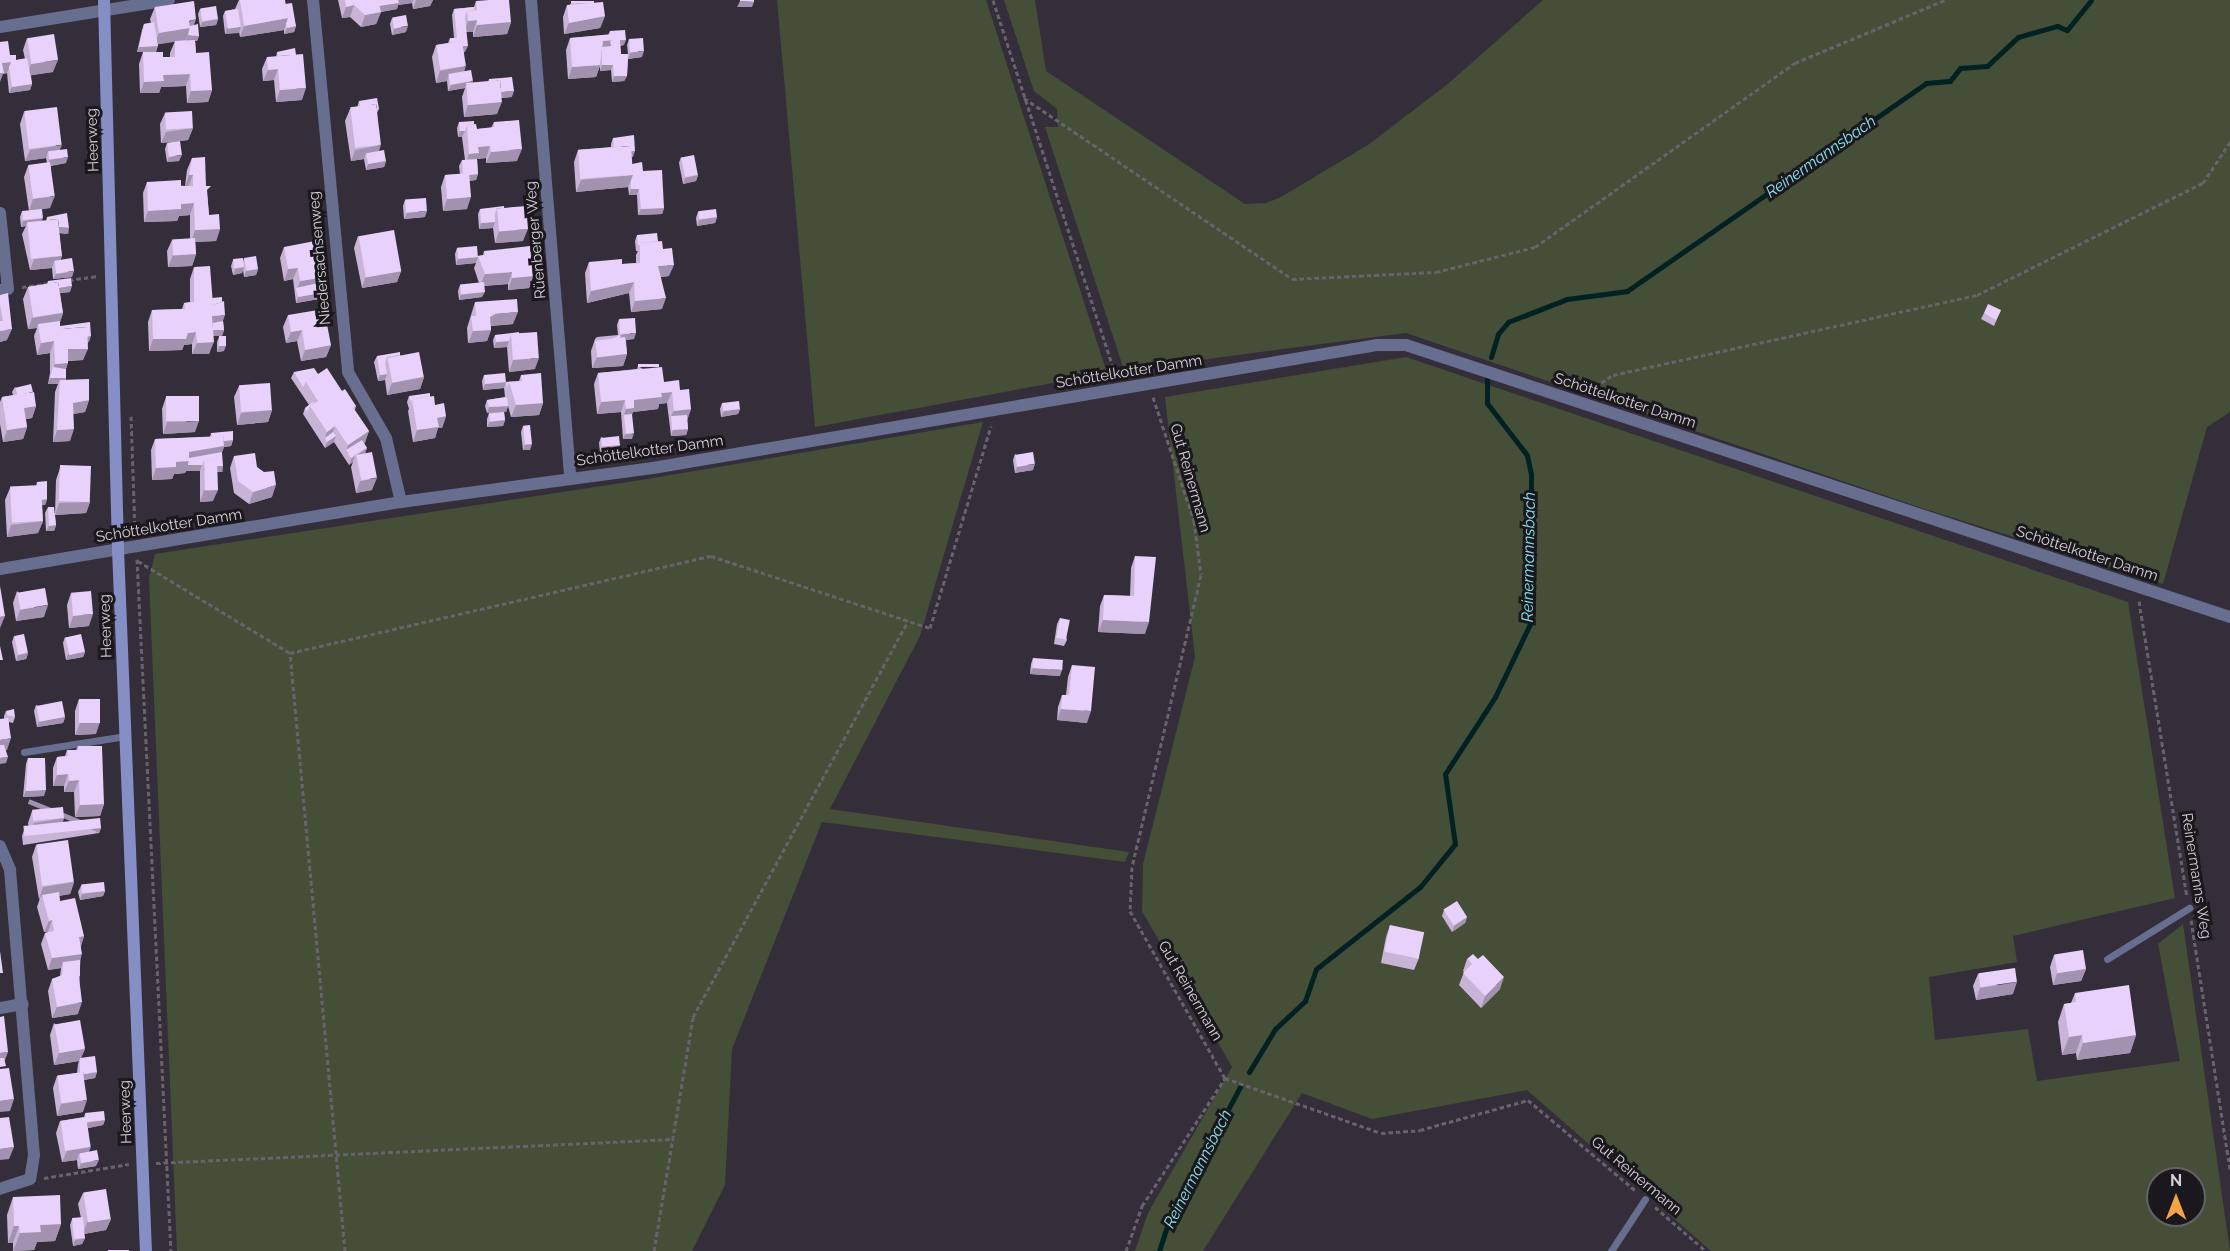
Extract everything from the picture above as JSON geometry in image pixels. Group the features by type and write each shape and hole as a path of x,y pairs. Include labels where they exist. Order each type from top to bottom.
{"street":[{"path":"0,27 104,5 169,0"},
{"name":"Niedersachsenweg","path":"313,0 348,372 386,438 401,502"},
{"name":"Rüenberger Weg","path":"531,0 570,478"},
{"name":"Heerweg","path":"104,5 113,274 118,549 146,1251"},
{"path":"0,213 4,290"},
{"name":"Schöttelkotter Damm","path":"0,568 401,502 652,468 1377,345 1406,345 2230,617"},
{"path":"0,846 10,870 34,1155 30,1179 0,1190"},
{"path":"0,1008 23,1004"}],"lane":[{"path":"24,752 126,736"},
{"path":"2107,959 2189,908"},
{"path":"1611,1251 1645,1199"}],"path":[{"path":"993,0 1120,389"},
{"path":"1024,98 1292,279 1436,272 1536,247 1795,63 1945,0"},
{"path":"1575,400 1613,375 1977,295 2203,183 2230,142"},
{"path":"4,290 113,274"},
{"name":"Gut Reinermann","path":"1149,384 1194,521 1201,575 1132,867 1130,911 1225,1078 1381,1133 1420,1130 1528,1100 1706,1251"},
{"path":"118,549 290,653 711,556 930,628 996,409"},
{"path":"131,410 171,1251"},
{"name":"Reinermanns Weg","path":"2137,587 2230,1169"},
{"path":"654,1251 693,1017 908,621"},
{"path":"290,653 345,1251"},
{"path":"1126,1251 1142,1206 1225,1078"},
{"path":"30,1179 143,1162 168,1166 673,1139"}],"green space":[{"path":"777,0 986,0 1107,373 815,427"},
{"path":"1004,0 1035,0 1046,71 1245,204 1266,203 1281,197 1368,145 1449,83 1543,0 2230,0 2230,412 2207,427 2163,584 1922,508 1406,333 1124,370 1045,127 1058,127 1057,109 1034,91"},
{"path":"1406,357 2128,602 2175,898 2013,936 2017,962 1929,977 1935,1040 2028,1029 2037,1081 2180,1061 2158,944 2183,924 2230,1251 1711,1251 1527,1090 1372,1119 1302,1093 1203,1251 1135,1251 1148,1213 1232,1067 1142,911 1143,864 1195,657 1165,397"},
{"path":"983,422 920,636 830,809 1129,852 1125,862 822,822 732,1049 725,1185 692,1251 177,1251 149,578 155,554 641,480"}],"building":[{"path":"240,0 285,0 288,18 244,26"},
{"path":"345,0 378,0 381,12 365,15 354,5 346,7"},
{"path":"378,0 398,0 399,3 379,6"},
{"path":"509,0 511,22 477,25 477,20 468,21 467,11 477,10 476,1"},
{"path":"194,1 196,19 189,21 190,28 159,33 155,7"},
{"path":"571,1 594,1 594,3 571,3"},
{"path":"603,2 605,16 569,23 567,5"},
{"path":"292,3 296,26 287,28 288,18 285,4"},
{"path":"216,6 218,19 202,21 200,9"},
{"path":"474,7 474,10 467,11 465,17 468,46 463,46 462,41 450,43 450,38 457,38 454,9"},
{"path":"238,9 241,27 228,29 225,11"},
{"path":"406,15 408,26 394,28 392,17"},
{"path":"154,22 158,46 139,47 144,24"},
{"path":"198,24 199,36 188,35 190,26"},
{"path":"625,30 626,40 620,40 621,54 628,54 627,76 614,76 613,65 602,65 602,47 611,46 610,41 613,40 613,34 610,35 610,31"},
{"path":"54,34 58,60 31,64 27,38"},
{"path":"613,34 613,40 603,41 600,65 572,67 570,38"},
{"path":"643,38 644,51 630,52 629,39"},
{"path":"195,40 196,53 209,52 212,90 191,91 190,74 163,75 164,81 144,82 143,52 163,52 163,57 175,57 175,41"},
{"path":"8,41 11,62 2,63 4,73 0,73 0,42"},
{"path":"462,41 466,66 440,70 436,45"},
{"path":"295,48 296,55 278,56 277,52"},
{"path":"303,54 306,88 280,90 278,69 268,70 267,57"},
{"path":"10,55 16,55 16,60 27,58 32,84 12,87"},
{"path":"471,70 473,81 450,85 448,74"},
{"path":"512,77 514,91 501,92 500,80 489,82 489,79"},
{"path":"500,80 502,102 468,105 466,83"},
{"path":"377,98 379,109 376,104 360,107 359,101"},
{"path":"376,104 381,145 355,148 350,107"},
{"path":"57,107 62,145 29,149 24,111"},
{"path":"192,111 193,128 166,129 165,112"},
{"path":"519,120 522,149 491,152 490,146 478,147 479,153 469,154 467,125 476,124 477,129 494,127 494,122"},
{"path":"474,121 474,124 467,125 465,131 460,131 459,122"},
{"path":"634,135 635,151 631,151 631,146 614,147 613,138"},
{"path":"180,141 182,155 169,157 167,143"},
{"path":"631,146 633,175 580,179 578,150"},
{"path":"67,149 68,157 49,159 48,151"},
{"path":"384,150 386,161 368,164 366,153"},
{"path":"694,155 698,175 685,177 681,157"},
{"path":"205,157 206,186 211,186 207,190 209,215 219,214 220,229 195,230 194,203 181,204 181,209 148,211 147,182 181,180 181,186 193,186 193,175 189,175 192,158"},
{"path":"477,159 478,174 463,174 462,160"},
{"path":"50,162 55,196 33,199 28,165"},
{"path":"642,162 643,171 662,170 664,208 641,209 639,189 631,189 632,164"},
{"path":"469,173 471,197 447,199 445,175"},
{"path":"426,198 427,211 406,212 405,199"},
{"path":"504,206 504,208 497,208 495,222 481,223 480,209"},
{"path":"526,206 528,229 499,231 497,209"},
{"path":"42,209 43,218 23,220 22,211"},
{"path":"716,209 717,217 699,219 698,211"},
{"path":"67,213 69,228 59,227 58,219 47,220 47,217"},
{"path":"58,219 62,256 31,259 27,222"},
{"path":"394,230 401,271 366,278 359,236"},
{"path":"657,233 658,241 638,245 637,235"},
{"path":"195,238 196,254 173,256 172,240"},
{"path":"315,241 320,278 300,281 298,268 288,269 284,247"},
{"path":"662,241 663,249 672,248 674,265 658,266 666,298 635,301 634,282 591,291 589,262 622,259 622,264 640,263 640,243"},
{"path":"477,246 478,257 458,259 457,248"},
{"path":"530,246 533,276 512,278 512,272 485,274 478,256 485,255 484,251"},
{"path":"256,256 258,269 246,271 244,258"},
{"path":"72,258 74,271 56,274 54,261"},
{"path":"243,258 244,267 234,268 233,259"},
{"path":"210,266 213,305 224,301 225,315 212,316 214,342 197,343 196,332 188,333 186,339 153,339 152,310 185,309 184,303 194,302 194,267"},
{"path":"71,278 72,286 59,288 58,282 48,284 48,281"},
{"path":"58,282 63,313 33,317 28,287"},
{"path":"484,282 485,292 461,294 460,285"},
{"path":"318,283 321,293 298,297 296,288"},
{"path":"8,293 12,329 0,331 0,321 3,321 0,295"},
{"path":"222,297 222,302 213,305 212,298"},
{"path":"517,299 518,312 495,314 490,317 491,330 473,331 471,316 476,316 475,302"},
{"path":"1988,304 2001,310 1996,320 1984,313"},
{"path":"324,309 331,345 305,350 302,330 291,332 288,315"},
{"path":"635,318 636,333 620,334 619,319"},
{"path":"60,321 60,329 87,327 88,349 68,349 68,363 55,364 54,341 41,343 38,324"},
{"path":"223,321 224,330 213,330 213,323"},
{"path":"90,322 91,336 87,337 87,327 60,329 60,326"},
{"path":"519,332 519,334 511,335 509,341 496,342 495,335"},
{"path":"537,332 539,358 513,360 511,334"},
{"path":"620,335 621,337 600,347 600,345"},
{"path":"219,336 226,336 226,346 219,346"},
{"path":"625,337 627,354 597,358 595,341"},
{"path":"400,352 400,355 387,357 385,363 387,374 380,375 377,356"},
{"path":"419,352 424,377 392,383 388,358"},
{"path":"638,364 659,364 659,367 638,367"},
{"path":"53,367 66,369 66,378 50,378"},
{"path":"662,367 664,382 679,380 680,390 689,389 691,409 674,411 672,392 661,393 662,397 634,400 634,408 626,409 625,400 601,402 598,373"},
{"path":"314,368 318,374 306,382 303,387 294,372"},
{"path":"327,368 342,391 345,389 356,406 353,408 369,431 348,445 335,426 327,432 310,406 318,401 306,382"},
{"path":"505,373 506,382 485,384 484,375"},
{"path":"541,373 543,403 516,405 509,382 522,381 521,375"},
{"path":"89,379 89,400 73,403 74,429 57,430 60,380"},
{"path":"270,383 272,410 241,412 239,385"},
{"path":"31,384 33,392 17,396 15,388"},
{"path":"34,392 36,406 24,408 27,427 7,430 2,397"},
{"path":"430,393 430,396 412,399 411,403 409,396"},
{"path":"166,396 199,396 199,421 166,421"},
{"path":"434,396 435,405 444,403 446,416 437,418 439,427 417,430 412,399"},
{"path":"507,397 508,406 489,407 487,400"},
{"path":"739,401 740,409 723,411 722,403"},
{"path":"504,412 505,420 490,422 489,414"},
{"path":"632,414 634,433 626,434 624,415"},
{"path":"687,415 688,429 672,430 671,416"},
{"path":"530,425 532,444 525,445 523,426"},
{"path":"233,431 233,440 224,441 223,436 212,437 211,433"},
{"path":"333,432 336,436 327,442 325,438"},
{"path":"223,436 224,446 189,452 189,461 176,462 176,467 156,468 155,439"},
{"path":"619,436 620,445 602,447 601,438"},
{"path":"362,440 367,448 351,458 346,450"},
{"path":"222,452 223,466 217,466 217,460 204,461 202,465 188,465 189,458"},
{"path":"372,452 377,478 361,481 356,455"},
{"path":"1033,452 1035,464 1017,467 1015,455"},
{"path":"255,453 257,467 264,472 274,471 276,485 253,492 238,481 234,456"},
{"path":"204,460 217,460 218,490 205,490"},
{"path":"60,465 91,466 90,502 59,501"},
{"path":"47,481 47,499 41,500 41,485 37,485 37,482"},
{"path":"41,485 43,521 12,523 10,487"},
{"path":"48,507 54,507 56,525 49,526"},
{"path":"1135,556 1156,557 1149,622 1103,620 1104,595 1134,596"},
{"path":"0,586 5,616 0,617"},
{"path":"45,588 48,605 20,610 17,593"},
{"path":"91,591 93,614 73,616 71,593"},
{"path":"1060,618 1070,620 1066,640 1056,638"},
{"path":"24,634 28,653 18,655 14,636"},
{"path":"81,634 85,652 69,655 65,638"},
{"path":"1033,658 1063,660 1062,670 1032,668"},
{"path":"1072,665 1095,667 1091,711 1061,709 1062,695 1069,695"},
{"path":"79,699 100,699 100,723 79,723"},
{"path":"62,701 65,717 40,722 36,706"},
{"path":"14,709 15,717 7,715 6,711"},
{"path":"8,718 11,738 0,740 0,719"},
{"path":"0,745 4,745 8,757 0,758"},
{"path":"78,746 102,746 104,804 80,805 79,780 69,781 68,774 57,775 57,757 68,756 67,750 78,750"},
{"path":"28,758 45,758 46,790 26,791"},
{"path":"63,807 64,818 33,821 32,810"},
{"path":"100,818 101,828 24,836 23,826"},
{"path":"68,840 74,882 42,886 36,844"},
{"path":"104,882 105,891 82,893 81,884"},
{"path":"59,892 60,901 75,898 84,936 79,937 82,954 52,958 45,933 54,931 42,895"},
{"path":"1457,901 1467,917 1453,926 1443,909"},
{"path":"1390,925 1424,932 1419,959 1384,951"},
{"path":"2083,950 2086,969 2057,973 2054,955"},
{"path":"0,951 3,973 0,973"},
{"path":"1473,954 1478,959 1483,955 1504,977 1485,996 1463,973 1472,964 1467,959"},
{"path":"80,960 80,976 78,969 62,976 63,962"},
{"path":"2015,968 2017,982 1980,987 1978,973"},
{"path":"78,969 82,1002 57,1007 52,979"},
{"path":"2129,985 2136,1035 2083,1043 2082,1035 2069,1037 2064,1004 2076,1002 2075,993"},
{"path":"4,1016 8,1052 0,1053 0,1017"},
{"path":"80,1020 85,1049 59,1053 54,1025"},
{"path":"95,1056 97,1072 80,1073 80,1058"},
{"path":"0,1058 4,1058 6,1066 0,1067"},
{"path":"9,1068 14,1099 0,1101 0,1069"},
{"path":"83,1072 87,1100 61,1103 57,1076"},
{"path":"104,1111 105,1120 86,1122 85,1113"},
{"path":"9,1117 14,1147 0,1149 0,1118"},
{"path":"86,1117 91,1147 65,1151 60,1121"},
{"path":"97,1150 99,1160 81,1163 79,1153"},
{"path":"106,1189 111,1219 88,1222 83,1193"},
{"path":"60,1195 61,1224 40,1225 41,1232 20,1233 19,1226 14,1226 13,1197"},
{"path":"83,1217 85,1238 74,1239 72,1218"}],"waterway":[{"name":"Reinermannsbach","path":"1491,357 1498,334 1508,322 1567,299 1627,291 1926,83 1950,81 1960,68 1987,66 2018,37 2057,26 2067,30 2091,0"},
{"name":"Reinermannsbach","path":"1249,1072 1275,1029 1305,1001 1316,969 1420,887 1455,844 1445,774 1495,697 1531,622 1531,474 1527,455 1487,403 1487,379"},
{"name":"Reinermannsbach","path":"1159,1251 1169,1221 1240,1087"}]}
